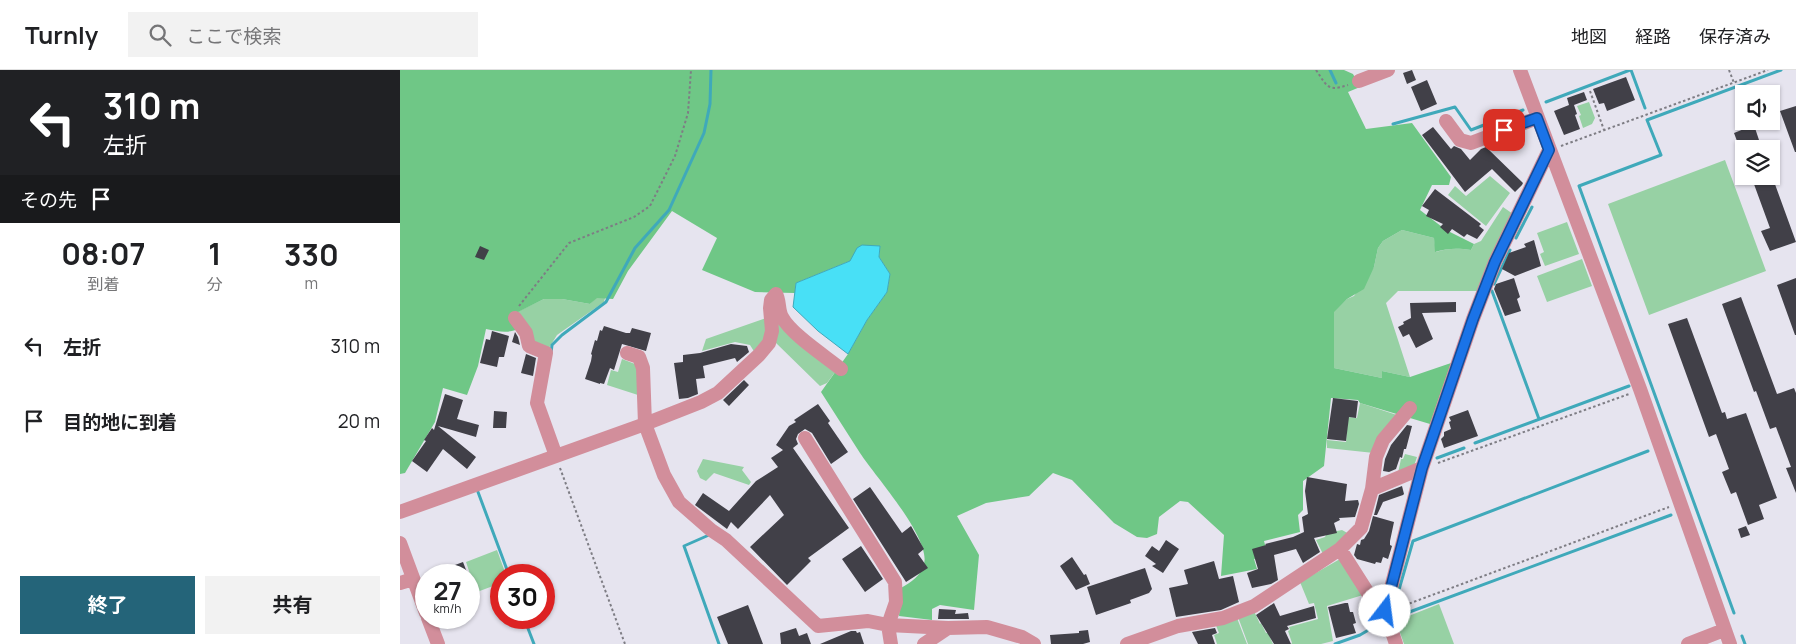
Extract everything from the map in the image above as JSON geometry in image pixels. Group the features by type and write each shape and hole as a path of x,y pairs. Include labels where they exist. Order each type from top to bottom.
{"street":[{"path":"1359,80 1388,70"},
{"path":"1520,70 1640,389 1730,644"},
{"path":"1446,121 1460,140 1471,143 1537,118"},
{"path":"1396,644 1385,611 1422,468 1489,278 1549,150"},
{"path":"400,512 645,424 701,402 718,393 759,355 769,343 772,331 771,300 776,294 781,316 788,326 841,369"},
{"path":"515,318 526,333 529,346 546,353 537,403 556,456"},
{"path":"627,353 639,357 643,368 645,424 664,475 679,502 711,530 726,540 818,626 868,621 888,625 948,628 987,627 1022,637 1034,644"},
{"path":"1127,644 1178,626 1237,614 1254,606 1340,549 1362,528 1372,489 1376,457 1383,440 1410,408"},
{"path":"805,438 895,582 896,602 888,625 891,644"},
{"path":"1372,489 1422,468"},
{"path":"400,543 407,581 415,594"},
{"path":"1340,549 1375,604 1385,611"},
{"path":"924,644 948,628"},
{"path":"432,629 438,644"},
{"path":"1688,644 1724,630"}],"path":[{"path":"515,318 517,308 569,243 634,217 650,206 675,156 688,113 691,70"},
{"path":"1316,70 1328,87 1334,89 1359,80"},
{"path":"1729,70 1734,83"},
{"path":"1549,150 1768,70"},
{"path":"1590,91 1604,130"},
{"path":"1422,468 1640,389"},
{"path":"556,456 625,644"},
{"path":"1385,611 1402,607 1681,503"}],"green space":[{"path":"400,70 1344,70 1353,74 1360,87 1348,92 1366,129 1412,123 1451,177 1449,185 1432,185 1420,210 1446,230 1474,244 1471,250 1453,249 1435,252 1434,238 1402,230 1383,241 1378,248 1374,267 1364,289 1347,299 1334,312 1334,368 1382,378 1382,371 1410,377 1451,363 1430,424 1360,403 1358,400 1331,398 1324,466 1303,481 1303,510 1298,515 1300,532 1264,541 1268,556 1254,559 1257,569 1221,576 1224,535 1188,502 1180,501 1159,517 1157,534 1147,538 1137,537 1114,523 1072,480 1053,473 1029,496 986,503 957,516 979,555 974,610 940,605 932,609 932,620 899,616 901,588 921,572 924,564 924,553 911,524 860,453 821,392 848,354 867,320 887,292 890,274 879,257 880,246 850,261 796,283 795,293 755,292 702,270 717,238 672,211 628,271 613,299 597,298 590,304 562,299 544,299 510,316 518,329 506,332 486,329 478,366 467,395 443,388 435,422 405,473 400,474"},
{"path":"1589,102 1595,118 1592,124 1583,128 1577,106"},
{"path":"1725,160 1766,271 1649,315 1608,204"},
{"path":"1490,176 1510,193 1486,226 1448,195 1455,186 1466,196"},
{"path":"1503,207 1513,214 1477,291 1398,291 1386,303 1410,377 1382,371 1382,378 1334,368 1333,312 1347,299 1354,296 1374,267 1378,248 1383,241 1402,230 1434,238 1436,252 1453,249 1471,250 1474,244 1481,241"},
{"path":"1567,222 1579,254 1545,266 1540,254 1544,252 1537,233"},
{"path":"1582,259 1592,286 1547,302 1537,276"},
{"path":"597,297 605,298 604,302 557,335 549,348 535,344 515,313 544,299 562,299 590,304"},
{"path":"776,311 838,368 827,383 820,386 775,342"},
{"path":"766,318 766,338 755,353 750,345 735,342 702,351 706,339"},
{"path":"622,359 635,364 639,371 638,395 607,385 611,370 618,372"},
{"path":"1360,403 1400,416 1374,453 1327,448 1327,440 1346,442 1348,417 1357,418"},
{"path":"1405,454 1417,457 1414,466 1398,473 1401,459 1403,459"},
{"path":"703,459 744,467 742,470 751,482 749,485 714,473 706,481 700,478 697,471"},
{"path":"1342,530 1351,535 1323,554 1316,540 1325,537 1327,533"},
{"path":"497,550 502,564 490,564 490,587 480,591 480,564 467,564 466,562"},
{"path":"1340,559 1363,595 1327,606 1333,641 1321,644 1291,644 1289,627 1318,619 1314,603 1309,604 1300,582"},
{"path":"1439,604 1454,644 1404,644 1396,621"},
{"path":"1254,611 1273,644 1248,644 1238,617"},
{"path":"1237,618 1247,644 1217,644 1214,635 1219,633 1215,623"}],"water":[{"path":"862,245 880,246 879,257 890,274 887,292 867,320 848,354 818,331 793,307 796,283 850,261 857,248"}],"building":[{"path":"1412,70 1416,80 1407,84 1403,73"},
{"path":"1626,77 1635,100 1607,111 1604,103 1599,104 1593,89"},
{"path":"1427,80 1437,104 1421,111 1411,87"},
{"path":"1584,92 1587,100 1574,105 1580,129 1564,135 1554,111 1569,105 1567,98"},
{"path":"1796,106 1796,152 1795,152 1780,111"},
{"path":"1433,127 1451,149 1454,146 1461,149 1470,160 1481,149 1486,147 1523,183 1522,185 1515,192 1492,169 1465,192 1422,135"},
{"path":"1742,130 1756,130 1759,140 1737,140 1734,133"},
{"path":"1754,185 1775,185 1796,242 1770,251 1761,231 1770,228"},
{"path":"1435,189 1481,224 1479,226 1484,230 1477,239 1467,234 1464,237 1452,229 1448,234 1440,227 1443,224 1426,216 1429,210 1422,206"},
{"path":"1534,240 1541,266 1515,276 1502,269 1509,253 1526,247 1524,244"},
{"path":"480,246 489,250 484,260 475,257"},
{"path":"1514,278 1520,297 1517,299 1521,311 1505,316 1494,289 1496,284"},
{"path":"1796,278 1796,335 1795,335 1777,285"},
{"path":"1741,297 1777,394 1794,388 1796,393 1796,493 1786,468 1791,467 1776,427 1770,429 1756,391 1754,392 1722,304"},
{"path":"1456,302 1456,312 1422,313 1433,339 1416,348 1409,334 1403,337 1398,327 1411,318 1410,303"},
{"path":"1687,318 1722,413 1725,412 1727,419 1746,413 1777,498 1759,505 1764,519 1748,525 1736,492 1731,494 1722,472 1729,469 1716,434 1709,437 1668,324"},
{"path":"604,326 626,333 630,333 632,328 651,333 646,351 622,344 614,370 610,368 604,384 600,384 585,379 595,340 597,341 600,330 602,331"},
{"path":"492,331 509,336 504,357 499,357 497,367 480,363 486,339 490,340"},
{"path":"515,332 518,337 520,345 512,342"},
{"path":"731,344 747,346 749,352 737,362 735,358 703,366 705,378 696,379 698,394 679,399 674,363 683,362 683,355 700,353"},
{"path":"526,354 536,358 533,376 521,373"},
{"path":"744,380 749,385 729,406 723,400"},
{"path":"445,394 463,400 457,419 479,425 476,437 438,426 476,457 467,469 443,449 427,472 412,461 426,441 424,440 432,428 434,430"},
{"path":"1333,398 1358,401 1356,418 1349,417 1346,441 1327,439"},
{"path":"818,404 830,421 828,423 848,452 831,464 812,433 805,429 798,434 796,439 798,444 793,448 849,528 808,558 811,561 787,585 750,547 784,515 770,495 738,529 731,522 727,529 695,505 703,493 729,511 756,481 778,467 771,458 783,450 776,445 789,426 796,422 794,420"},
{"path":"1468,410 1478,436 1444,448 1441,439 1444,436 1444,432 1451,429 1449,417"},
{"path":"494,411 507,412 506,428 493,428"},
{"path":"1407,425 1412,426 1402,458 1400,457 1396,469 1389,472 1383,471 1385,459 1391,445"},
{"path":"1307,477 1347,484 1345,501 1358,500 1359,504 1355,517 1339,518 1340,520 1334,523 1337,533 1314,538 1320,552 1303,563 1296,549 1274,555 1278,580 1271,584 1252,588 1247,573 1258,569 1252,549 1304,532 1302,517 1308,514 1305,491"},
{"path":"1402,486 1404,494 1383,502 1377,515 1374,515 1379,495"},
{"path":"870,487 902,533 911,526 924,549 918,554 928,568 906,582 853,499"},
{"path":"1373,516 1394,522 1390,541 1392,546 1388,559 1383,557 1381,563 1376,562 1375,564 1357,559 1354,555 1357,544 1360,545 1361,540 1364,539 1369,531"},
{"path":"1746,526 1750,535 1741,538 1738,529"},
{"path":"1166,540 1179,549 1163,573 1152,566 1156,564 1145,556 1152,546 1159,551"},
{"path":"861,546 883,579 865,592 842,559"},
{"path":"1072,557 1084,575 1086,574 1090,584 1076,590 1060,566"},
{"path":"1214,561 1219,579 1233,576 1239,602 1221,610 1176,617 1169,588 1188,584 1184,570"},
{"path":"1145,568 1152,589 1149,593 1130,600 1131,603 1096,615 1087,587"},
{"path":"1274,603 1280,616 1314,606 1316,618 1287,626 1289,629 1285,631 1291,644 1274,644 1256,615"},
{"path":"1348,603 1350,612 1353,612 1356,623 1353,624 1356,633 1336,638 1328,607"},
{"path":"748,605 763,644 728,644 717,617"},
{"path":"939,609 956,610 955,614 968,613 969,619 938,619"},
{"path":"796,628 799,636 807,633 811,644 781,644 780,633"},
{"path":"1215,628 1217,633 1212,635 1215,644 1198,644 1192,632"},
{"path":"1088,630 1090,642 1083,644 1051,644 1050,635 1079,633 1079,631"},
{"path":"851,631 860,632 864,644 820,644"}],"waterway":[{"path":"551,353 552,345 562,335 606,302 635,248 669,210 704,133 710,104 711,70"},
{"path":"1330,70 1336,83"},
{"path":"1546,102 1630,70"},
{"path":"1631,70 1645,108"},
{"path":"1734,613 1579,186 1661,155 1647,120 1781,70"},
{"path":"1393,124 1455,107 1471,130 1523,110"},
{"path":"1516,238 1532,207"},
{"path":"1494,284 1510,250"},
{"path":"1492,291 1539,419"},
{"path":"1475,443 1629,386"},
{"path":"1437,458 1464,448"},
{"path":"1398,593 1413,541 1648,451"},
{"path":"478,492 505,564"},
{"path":"1404,614 1671,515"},
{"path":"709,535 684,546 719,644"},
{"path":"1335,644 1360,635 1377,625"},
{"path":"528,629 534,644"},
{"path":"1742,636 1745,644"}],"route":[{"path":"1385,611 1422,468 1473,319 1495,262 1549,150 1537,118 1504,130"}]}
